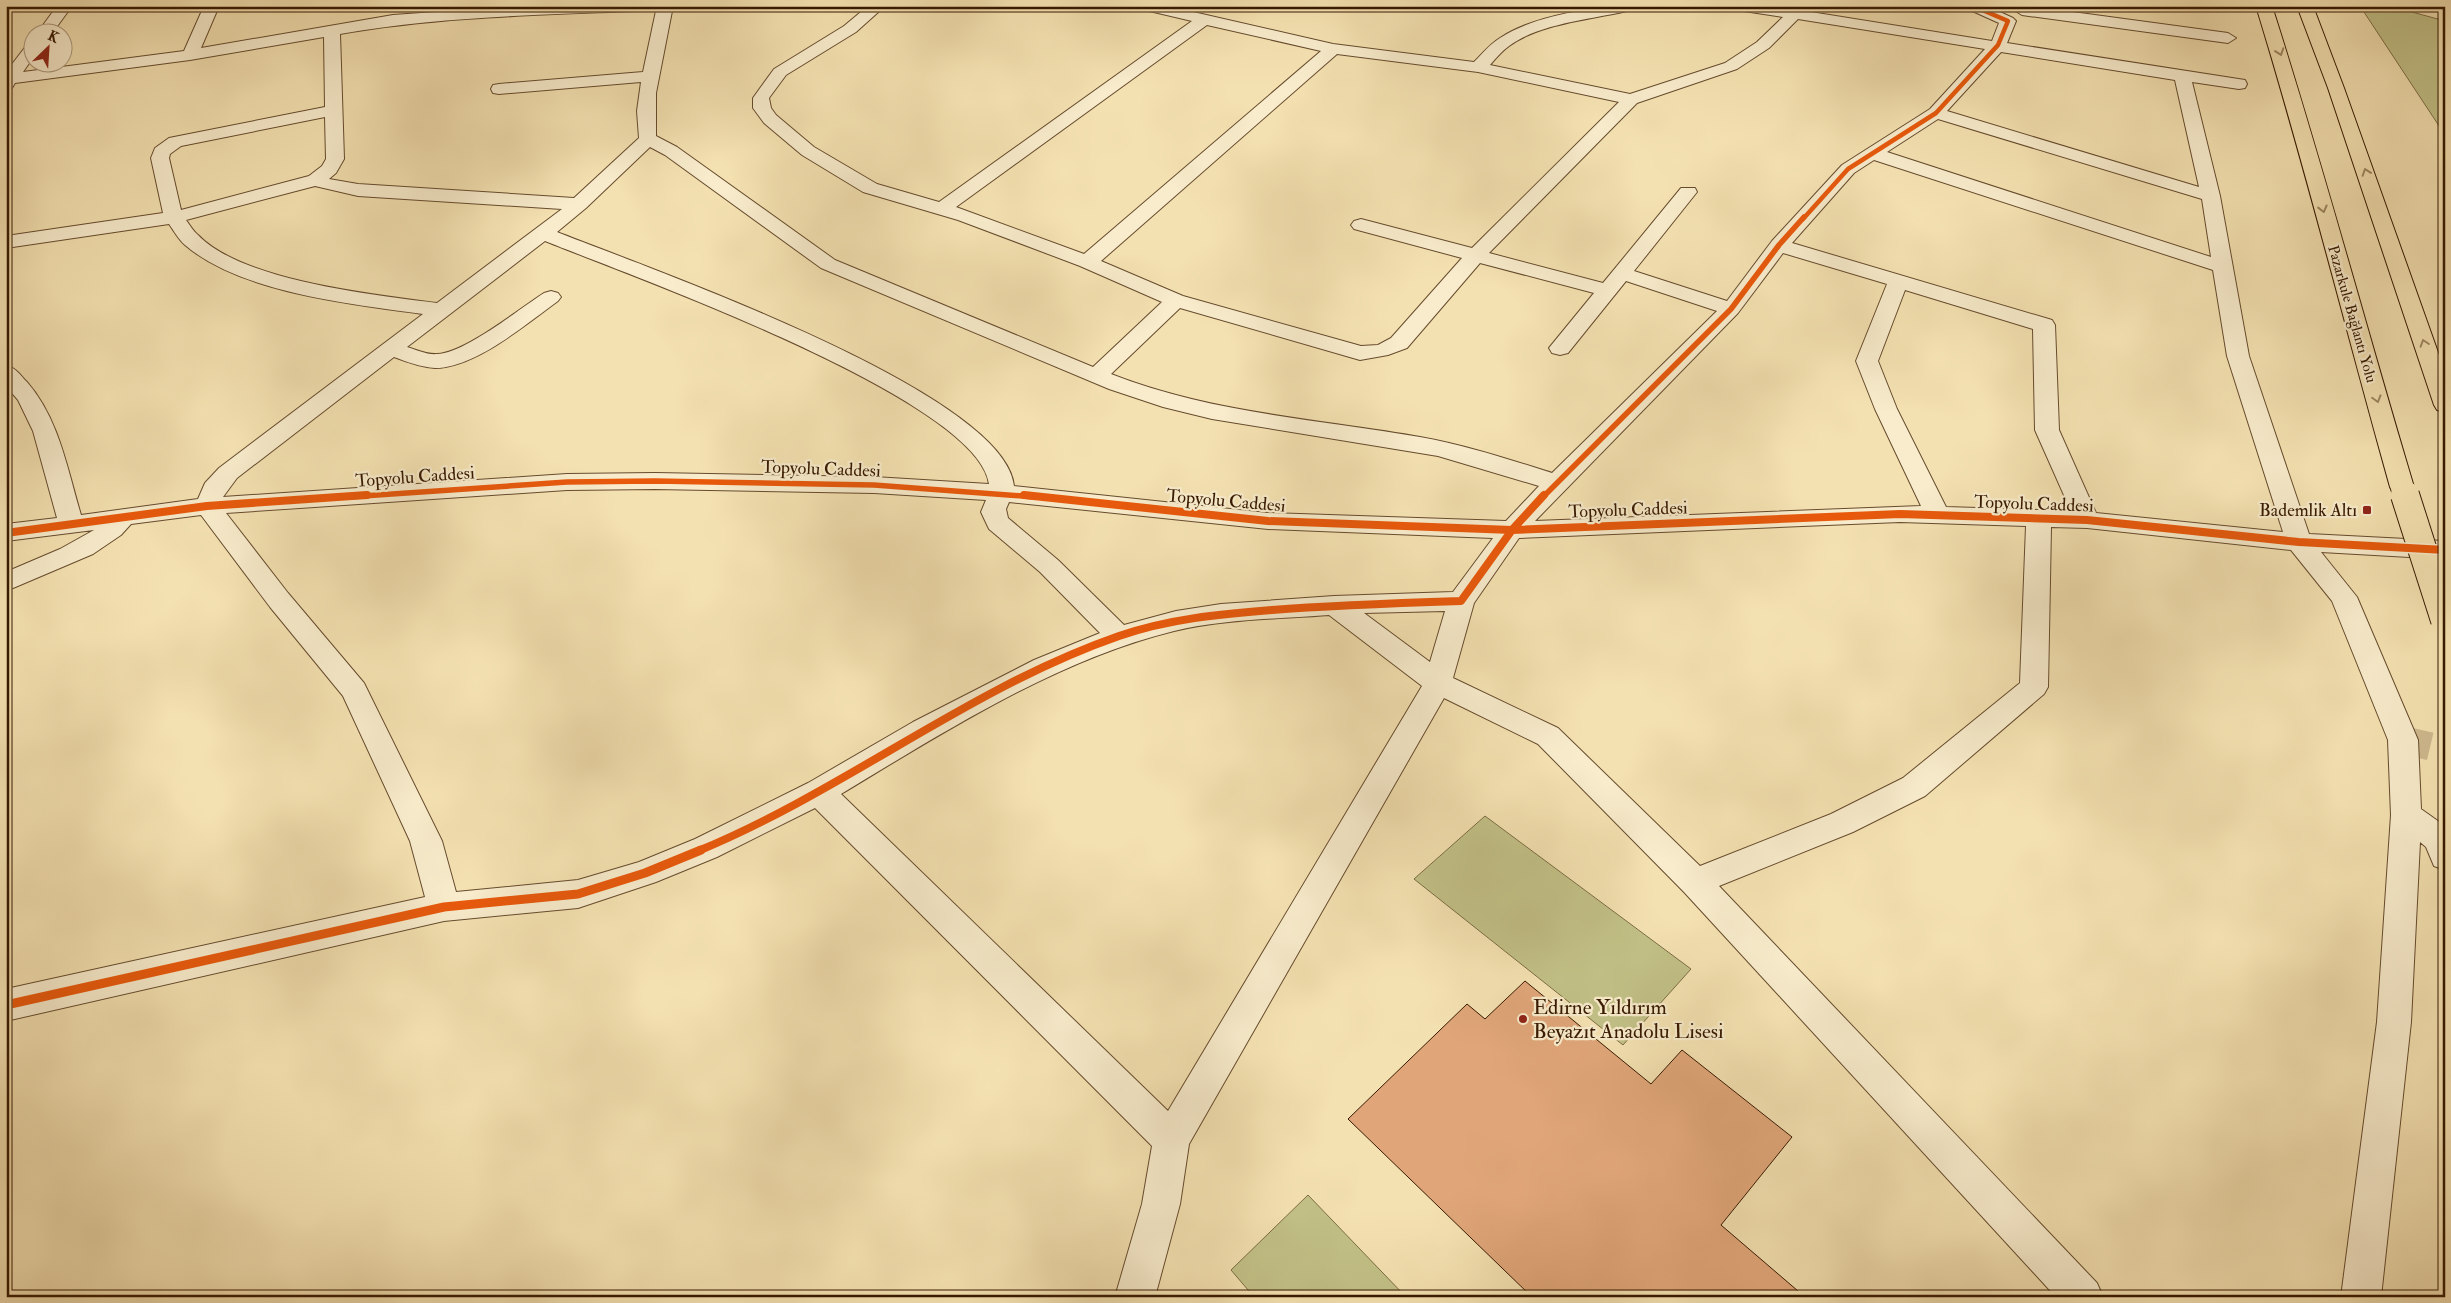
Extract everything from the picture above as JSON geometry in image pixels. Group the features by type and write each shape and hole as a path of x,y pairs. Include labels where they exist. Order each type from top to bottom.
{"main road":[{"name":"Pazarkule Bağlantı Yolu","path":"2264,6 2303,131 2342,279 2402,487 2445,620"},
{"path":"2305,6 2358,150 2445,406"}],"street":[{"path":"53,22 66,6"},
{"path":"190,54 212,6"},
{"path":"8,80 190,54 393,20 469,13 633,6"},
{"path":"665,6 650,76 645,130 648,139 671,151 828,264 1096,376 1137,392 1180,405 1228,415 1422,445 1468,455 1556,483"},
{"path":"878,6 850,29 780,72 761,98 762,108 770,119 808,151 870,188 942,209 1087,262 1176,300 1360,353 1377,352 1388,349 1398,343 1476,256 1631,99 1730,66 1763,45 1795,14"},
{"path":"1146,6 1333,49 1478,67 1631,99"},
{"path":"1478,67 1504,42 1523,32 1543,25 1630,6"},
{"path":"1744,6 2239,84"},
{"path":"1973,6 2008,21"},
{"path":"1135,1297 1161,1204 1171,1140 1438,683 1461,602 1512,530 1556,483 1731,310 1779,245 1848,169 1936,113 1998,46 2008,21 2024,8 2228,38"},
{"path":"942,209 1204,20"},
{"path":"6,242 175,218 316,180 330,169 335,159 332,31"},
{"path":"1087,262 1333,49"},
{"path":"8,80 22,62"},
{"path":"499,89 650,76"},
{"path":"2182,76 2211,196 2238,356 2299,542 2344,597 2403,740 2406,815 2394,1022 2361,1297"},
{"path":"334,110 174,142 161,152 160,158 175,218 190,238 202,247 220,259 258,275 314,291 440,310"},
{"path":"1936,113 2211,196"},
{"path":"444,907 426,841 354,690 279,600 207,506 214,489 228,473 580,204 648,139"},
{"path":"1871,153 2223,268"},
{"path":"316,180 330,185 358,190 580,204"},
{"path":"1560,348 1688,192"},
{"path":"1361,225 1607,290"},
{"path":"543,233 732,308 820,347 914,397 939,413 971,438 993,462 1000,477 1001,493 993,507 998,523 1049,566 1119,636"},
{"path":"1779,245 2044,324 2047,430 2087,520"},
{"path":"1621,273 1731,310"},
{"path":"1898,281 1867,361 1886,409 1937,515"},
{"path":"390,349 435,361 450,359 469,351 551,297"},
{"path":"1096,376 1176,300"},
{"path":"6,372 28,398 45,431 71,524"},
{"name":"Topyolu Caddesi","path":"6,533 207,506 566,482 774,482 874,485 1001,493 1268,521 1512,530 1900,514 2087,520 2299,542 2445,550"},
{"path":"6,582 81,550 111,531 124,517"},
{"path":"1695,882 1842,823 1914,787 2034,688 2039,518"},
{"path":"6,1005 444,907 578,894 645,873 706,848 819,792 923,730 1044,667 1119,636 1176,621 1221,614 1334,605 1461,602"},
{"path":"1334,605 1438,683 1548,736 1695,882 2083,1297"},
{"path":"819,792 1171,1140"},
{"path":"2406,815 2439,839 2445,857"}],"shaded area":[{"path":"2360,6 2390,6 2445,21 2445,135"},
{"path":"1485,816 1691,969 1623,1045 1414,879"},
{"path":"1308,1195 1406,1297 1254,1297 1231,1270"}],"building":[{"path":"1525,981 1651,1084 1682,1050 1792,1137 1721,1225 1805,1297 1532,1297 1348,1119 1467,1004 1485,1019"}],"tunnel":[{"path":"2403,740 2445,750"}],"cycle path":[{"path":"6,1005 390,918 444,907 578,894 645,873 706,848 819,792 923,730 1044,667 1119,636 1176,621 1221,614 1334,605 1461,601 1512,530 1556,483 1731,309 1779,245 1848,169 1936,113 1998,45 2008,21 1973,6"},
{"path":"6,533 207,506 567,482 655,481 874,485 1001,493 1268,521 1512,530 1900,514 2087,520 2299,542 2445,550"}],"place":[{"name":"Bademlik Altı","path":"2367,510"},
{"name":"Edirne Yıldırım Beyazıt Anadolu Lisesi","path":"1523,1019"}]}
